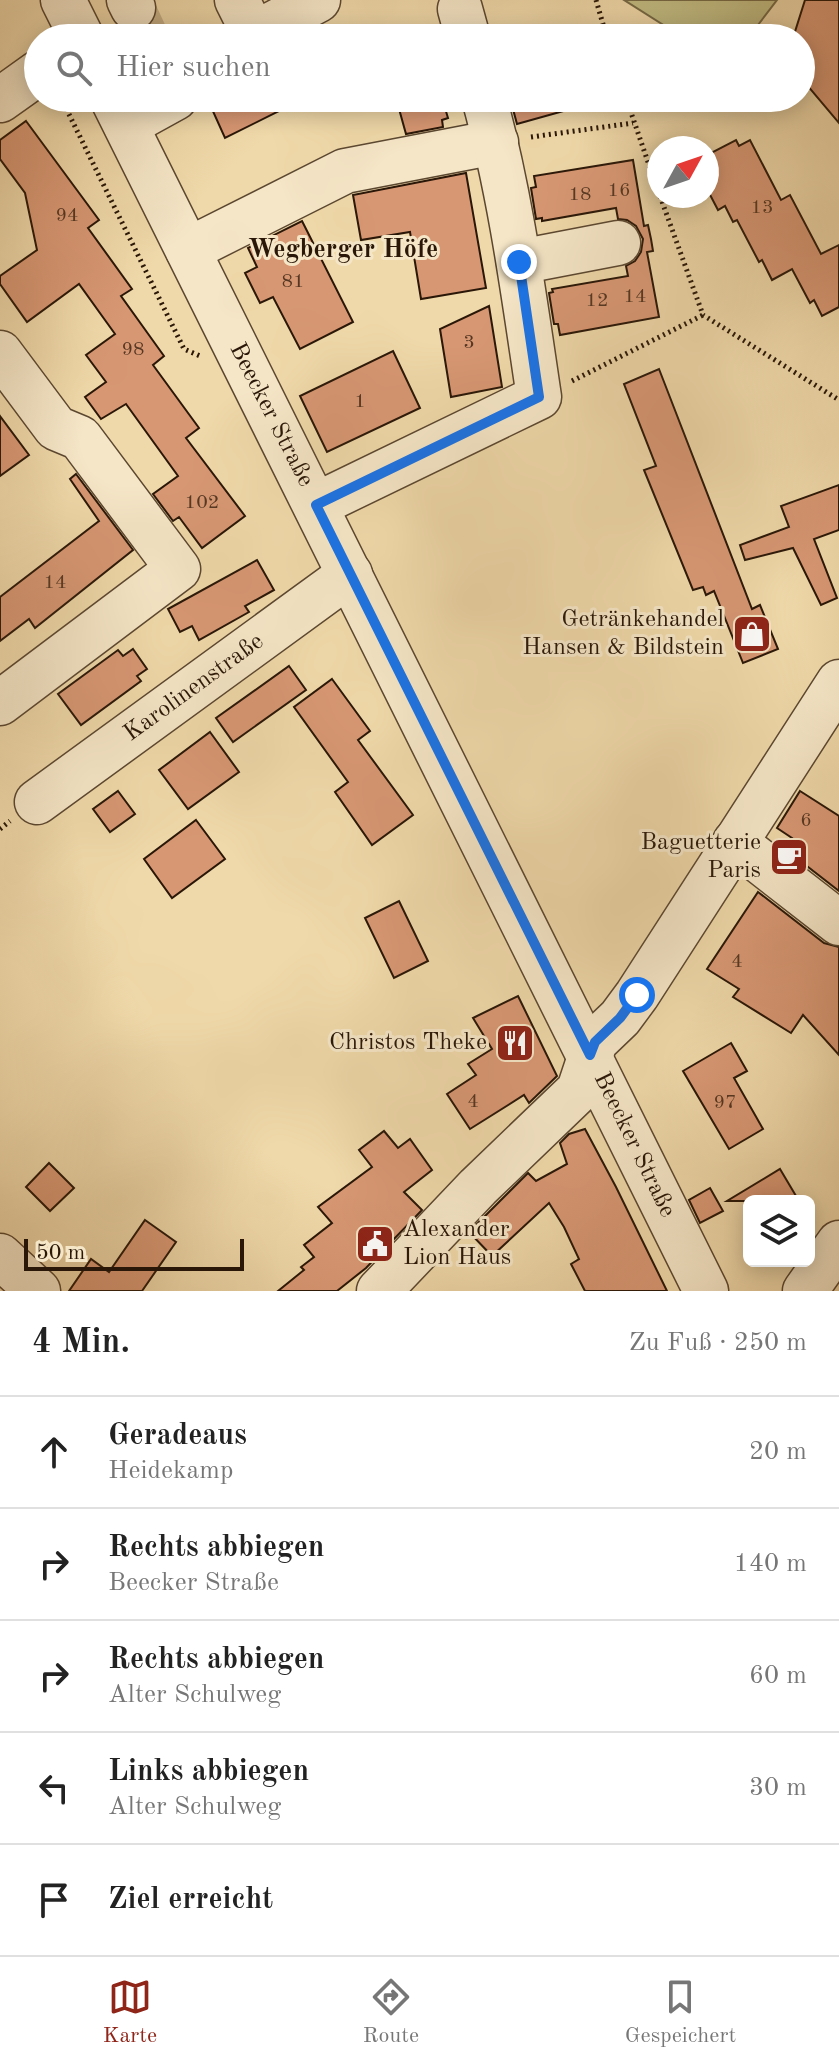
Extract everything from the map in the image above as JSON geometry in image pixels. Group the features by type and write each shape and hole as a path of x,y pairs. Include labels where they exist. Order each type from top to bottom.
{"street":[{"path":"237,0 249,24"},
{"path":"273,24 318,0"},
{"path":"0,100 24,83"},
{"name":"Beecker Straße","path":"119,112 706,1291"},
{"path":"316,505 539,397 519,262 488,112"},
{"path":"188,250 345,171 496,142"},
{"path":"519,262 618,243"},
{"path":"0,353 56,428 80,438 178,569 0,703"},
{"name":"Karolinenstraße","path":"37,802 350,574"},
{"path":"379,1291 478,1187 579,1090 595,1042 620,1018 637,995 701,877 735,842 825,735 839,682"},
{"path":"735,842 839,923"},
{"path":"805,1291 839,1243"},
{"path":"0,1256 38,1291"}],"path":[{"path":"596,0 603,24"},
{"path":"630,112 647,162"},
{"path":"496,142 633,123"},
{"path":"664,208 703,315 839,400"},
{"path":"539,397 703,315"}],"shaded area":[{"path":"624,0 777,0 759,24 662,24"}],"building":[{"path":"805,0 839,0 839,123 815,95 815,24 797,24"},
{"path":"213,112 277,112 225,138"},
{"path":"400,112 446,112 448,118 442,120 443,127 406,134"},
{"path":"514,112 560,112 517,124"},
{"path":"26,121 99,220 88,228 132,289 121,296 164,356 153,365 199,428 186,438 245,516 202,548 179,517 173,521 153,494 178,476 126,404 101,419 85,397 106,382 86,355 115,334 79,284 27,322 0,284 0,276 37,250 25,193 0,159 0,140"},
{"path":"736,140 739,146 750,140 781,200 790,195 821,254 839,245 839,307 822,316 814,300 810,303 792,269 772,280 737,220 733,222 725,206 718,210 719,149"},
{"path":"633,160 644,226 648,225 653,251 647,252 659,317 560,335 558,324 554,324 549,293 553,292 552,289 628,276 626,266 635,261 641,252 643,239 636,226 618,219 616,208 542,221 542,218 536,219 531,188 536,187 534,176"},
{"path":"466,173 486,288 421,299 410,232 361,240 353,195"},
{"path":"302,221 353,322 300,349 273,297 260,303 245,273 257,267 248,248"},
{"path":"489,306 502,387 451,397 440,329"},
{"path":"393,351 420,408 327,452 300,396"},
{"path":"659,369 752,609 760,605 778,649 743,663 714,591 706,595 703,587 693,590 644,470 656,466 624,384"},
{"path":"0,416 29,455 0,476"},
{"path":"76,474 133,550 35,628 29,619 0,641 0,597 99,521 70,479"},
{"path":"839,485 839,530 814,539 837,598 821,605 793,548 745,560 740,545 789,527 781,506"},
{"path":"257,560 274,590 245,606 249,612 199,640 192,626 180,632 168,609"},
{"path":"133,649 147,669 137,676 141,681 81,725 58,694 118,650 123,656"},
{"path":"289,666 306,690 233,742 216,718"},
{"path":"332,679 370,731 358,740 413,815 372,845 335,792 348,782 294,707"},
{"path":"210,732 239,772 188,809 159,770"},
{"path":"118,791 135,814 110,832 93,809"},
{"path":"800,791 839,816 839,891 785,849 792,838 777,828"},
{"path":"196,820 225,859 172,898 144,859"},
{"path":"758,892 824,943 839,947 839,1055 803,1015 791,1033 733,997 739,989 707,969"},
{"path":"399,901 428,961 394,978 365,918"},
{"path":"518,996 557,1076 529,1103 524,1095 470,1129 447,1094 476,1075 468,1064 492,1049 473,1018"},
{"path":"731,1043 747,1071 734,1078 763,1129 729,1149 683,1071"},
{"path":"585,1129 667,1291 585,1291 571,1264 579,1259 549,1203 492,1256 469,1232 528,1173 536,1181 567,1164 560,1143 569,1134"},
{"path":"384,1131 398,1148 410,1139 432,1170 404,1192 422,1210 366,1268 337,1291 278,1291 304,1270 301,1267 314,1257 304,1245 332,1223 318,1207 372,1167 359,1150"},
{"path":"49,1163 74,1188 50,1211 26,1187"},
{"path":"780,1169 795,1195 743,1195 743,1201 727,1201"},
{"path":"710,1188 723,1211 700,1223 689,1200"},
{"path":"145,1220 176,1242 142,1291 69,1291 91,1259 109,1272"}],"tunnel":[{"path":"133,8 140,24"}],"place":[{"name":"Getränkehandel Hansen & Bildstein","path":"752,634"},
{"name":"Baguetterie Paris","path":"789,857"},
{"name":"Christos Theke","path":"515,1043"},
{"name":"Alexander Lion Haus","path":"375,1244"}],"district":[{"name":"Wegberger Höfe","path":"343,250"}],"route":[{"path":"519,262 539,397 316,505 590,1055 595,1042 620,1018 637,995"}]}
